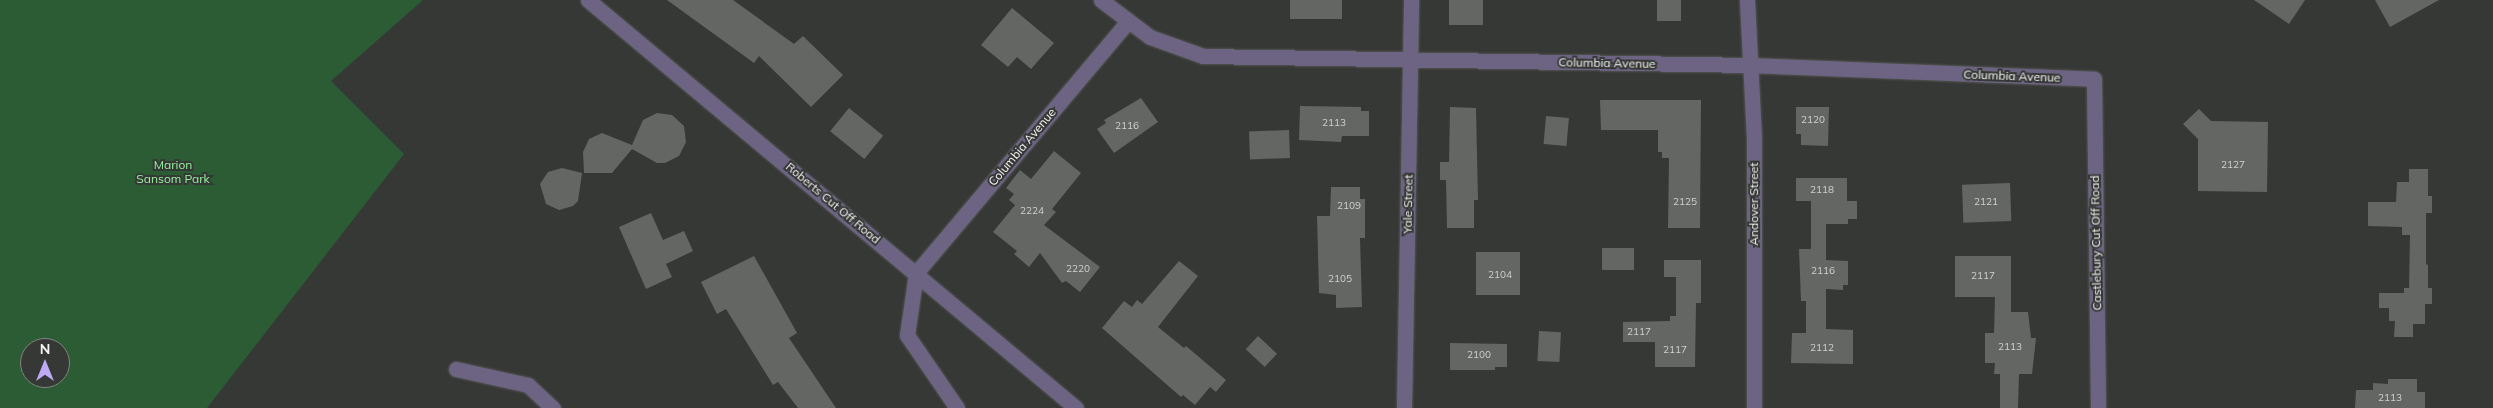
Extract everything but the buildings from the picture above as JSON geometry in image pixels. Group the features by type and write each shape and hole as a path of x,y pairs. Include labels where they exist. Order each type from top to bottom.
{"street":[{"name":"Roberts Cut Off Road","path":"588,0 1076,408"},
{"path":"1101,0 1122,16"},
{"name":"Yale Street","path":"1404,408 1412,60 1411,0"},
{"name":"Andover Street","path":"1746,0 1754,138 1754,408"},
{"name":"Columbia Avenue","path":"916,273 1122,16 1166,45 1203,56 1750,66 2094,79"},
{"name":"Castlebury Cut Off Road","path":"2094,79 2098,408"},
{"path":"916,273 907,335 957,408"},
{"path":"456,369 528,385 553,408"}],"green space":[{"name":"Marion Sansom Park","path":"0,0 423,0 331,81 404,154 207,408 0,408"}]}
